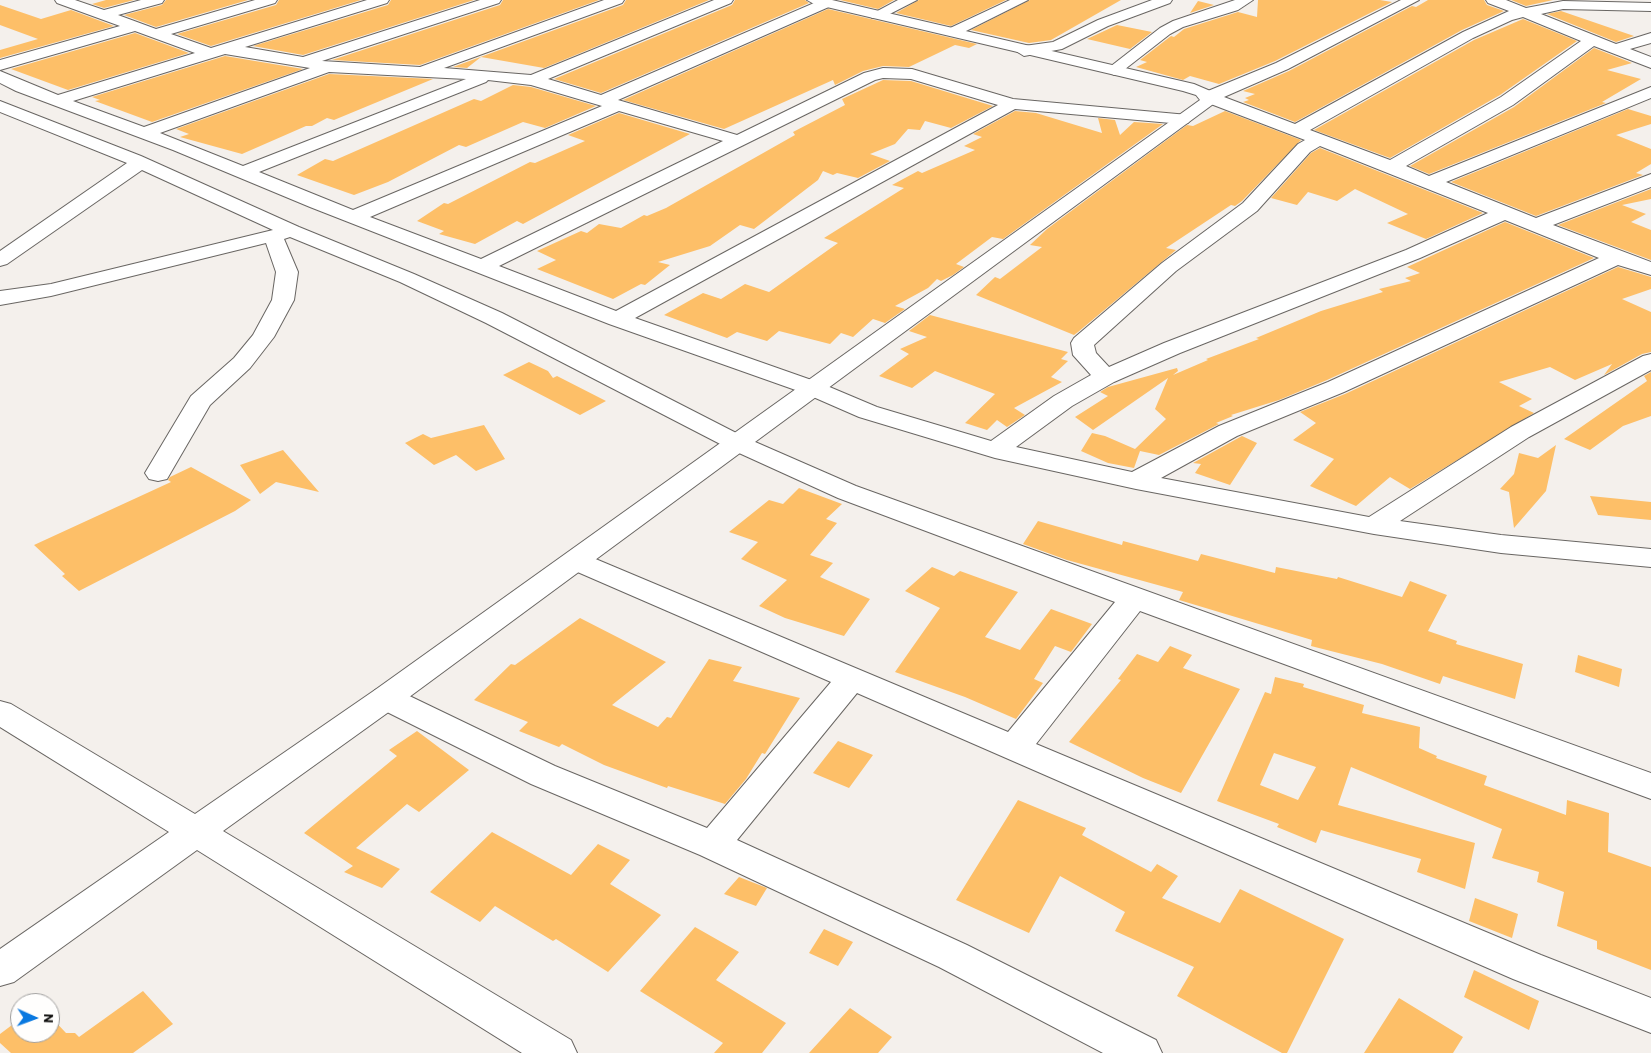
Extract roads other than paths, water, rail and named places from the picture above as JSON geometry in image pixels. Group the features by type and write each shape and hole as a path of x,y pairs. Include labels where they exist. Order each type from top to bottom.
{"street":[{"path":"62,0 106,14 154,34 217,51 305,62 327,67 416,73 490,75 533,80 740,141"},
{"path":"106,14 157,0"},
{"path":"154,34 270,0"},
{"path":"57,101 382,0"},
{"path":"305,62 494,0"},
{"path":"416,73 462,54 617,0"},
{"path":"533,80 726,0"},
{"path":"877,15 910,0"},
{"path":"953,32 1021,0"},
{"path":"1024,51 1057,46 1103,23 1165,0"},
{"path":"1114,70 1165,30 1232,7 1246,0"},
{"path":"0,970 386,698 808,390 1208,102 1209,97 1282,66 1412,0"},
{"path":"1493,0 1651,62"},
{"path":"355,216 611,102 820,1 953,32 1024,51 1188,87 1202,92 1209,97 1390,166 1617,258 1651,269"},
{"path":"1296,130 1468,35 1508,16 1525,11 1570,5 1651,7"},
{"path":"0,65 134,27"},
{"path":"1614,49 1651,38"},
{"path":"1390,166 1507,101 1592,40"},
{"path":"462,54 468,65 490,75"},
{"path":"144,132 327,67"},
{"path":"483,266 870,76 883,73 912,74 1012,104 1182,119"},
{"path":"244,172 490,75"},
{"path":"0,76 57,101 144,132 483,266 808,390 868,412 995,450 1136,481 1374,526 1501,544 1651,558"},
{"path":"1430,182 1651,92"},
{"path":"617,318 1012,104"},
{"path":"0,106 140,162 282,234 407,278 745,436 847,492 1651,786"},
{"path":"1106,376 1085,355 1082,343 1169,267 1250,207 1304,148 1320,139"},
{"path":"0,260 140,162"},
{"path":"1536,225 1651,180"},
{"path":"995,450 1063,401 1106,376 1172,348 1413,254 1505,213"},
{"path":"0,298 51,290 282,234"},
{"path":"158,473 200,401 242,363 263,337 283,300 287,272 282,234"},
{"path":"1136,481 1228,431 1336,387 1617,258"},
{"path":"1374,526 1520,432 1651,361"},
{"path":"576,560 851,680 1527,966 1651,1016"},
{"path":"1014,748 1134,598"},
{"path":"713,845 851,680"},
{"path":"386,698 543,775 713,845 953,956 1142,1053"},
{"path":"0,712 557,1053"}]}
